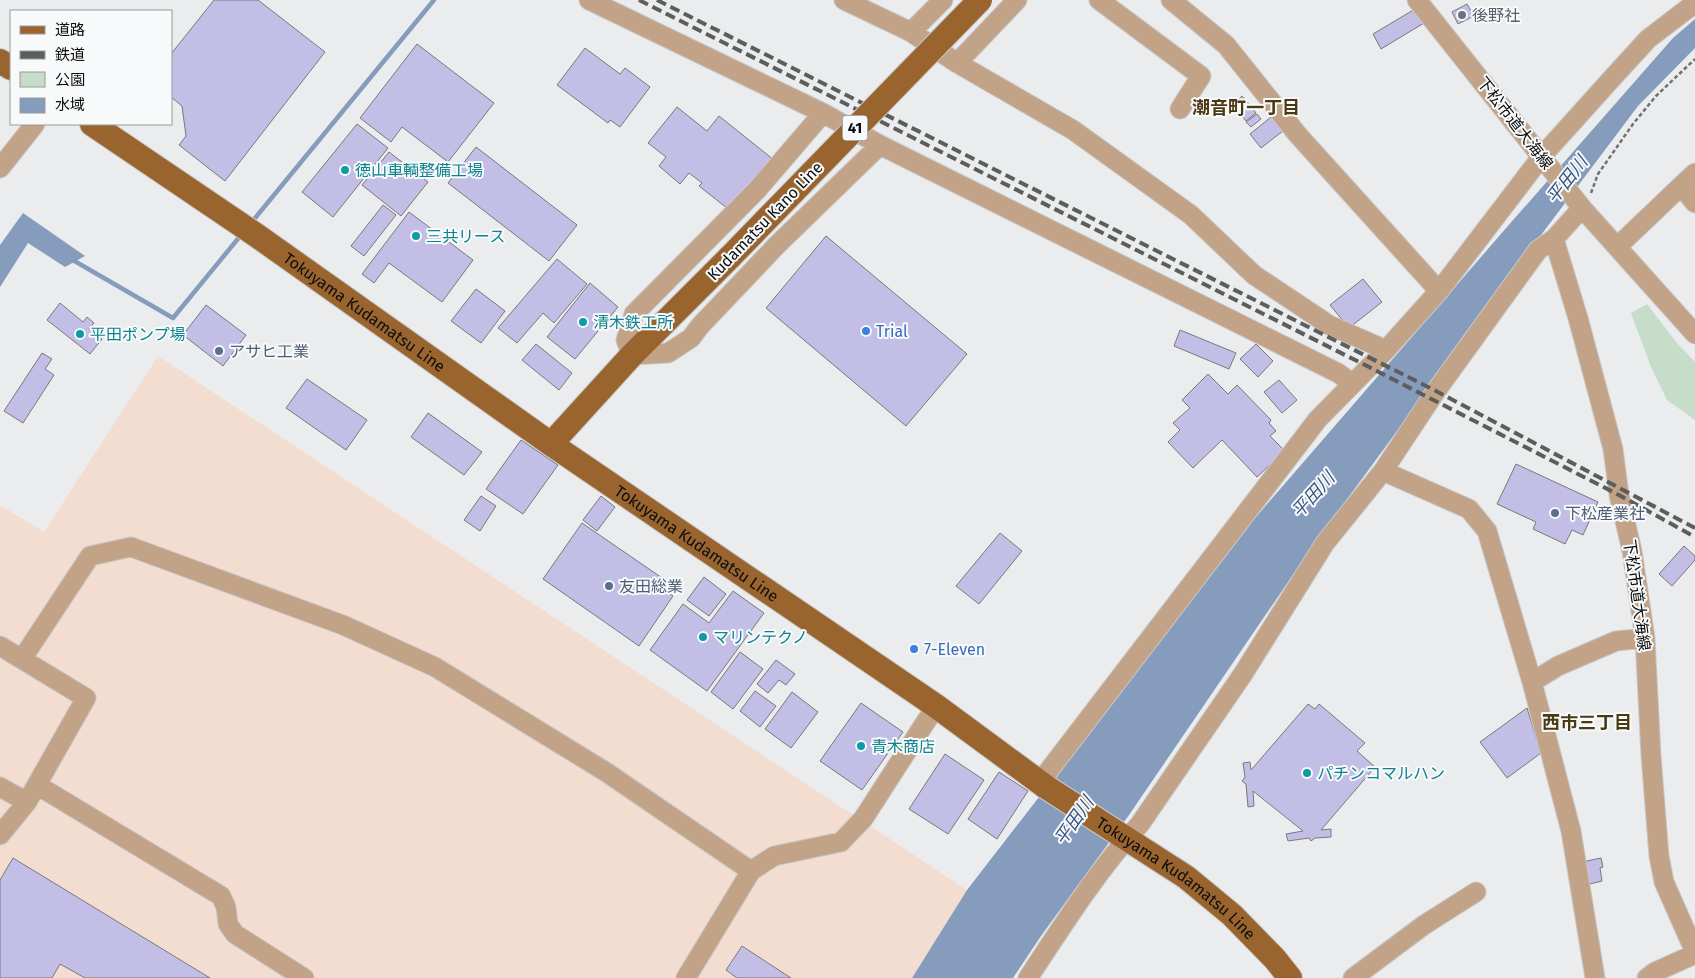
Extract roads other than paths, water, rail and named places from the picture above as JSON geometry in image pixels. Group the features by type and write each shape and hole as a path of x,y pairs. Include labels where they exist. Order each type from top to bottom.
{"main road":[{"name":"Kudamatsu Kano Line","path":"551,444 632,355 980,0"},
{"name":"Tokuyama Kudamatsu Line","path":"93,125 247,228 551,444 936,706 1043,784 1186,877 1232,915 1290,978"}],"street":[{"path":"589,0 823,113 880,145 1338,373 1352,383"},
{"path":"844,0 911,32 956,63 1073,130 1191,215 1254,275 1329,325 1385,351"},
{"path":"911,32 943,0"},
{"path":"956,63 1017,0"},
{"path":"1099,0 1201,76 1180,109"},
{"path":"1172,0 1226,45 1298,135 1439,291"},
{"name":"下松市道大海線","path":"1418,1 1582,208 1695,334"},
{"path":"1043,784 1318,419 1385,351 1439,291 1648,40 1695,3"},
{"path":"823,113 757,190 634,314 626,340 632,355 668,353 690,338 777,245 880,145"},
{"path":"0,168 34,125"},
{"path":"1617,247 1695,173"},
{"path":"1680,186 1695,203"},
{"path":"1028,978 1081,897 1124,838 1140,824 1243,674 1326,543 1383,471 1436,391 1538,250 1554,239 1582,208"},
{"name":"下松市道大海線","path":"1554,239 1578,318 1612,449 1619,495 1632,551 1645,638 1651,756 1664,882 1695,953"},
{"path":"1383,471 1469,509 1487,531 1532,682 1570,831 1595,978"},
{"path":"22,659 90,556 131,547 343,625 435,666 606,772 751,871"},
{"path":"1532,682 1558,666 1616,641 1645,638"},
{"path":"0,646 86,698 27,802 0,835"},
{"path":"686,978 751,871 774,856 842,842 863,820 936,706"},
{"path":"37,785 221,896 226,907 228,924 235,934 304,978"},
{"path":"0,787 27,802"},
{"path":"1353,978 1424,925 1476,892"},
{"path":"1647,978 1655,972 1695,953"}],"water":[{"name":"平田川","path":"1695,19 1695,48 1638,106 1312,547 1129,815 1041,936 1013,978 912,978 967,890 1255,518 1673,38"},
{"path":"23,213 85,256 65,267 28,243 0,287 0,245"}],"waterway":[{"path":"251,223 434,0"},
{"path":"71,259 173,318 241,235"}],"railway":[{"path":"639,0 1369,367 1619,495 1695,537"},
{"path":"657,0 1436,391 1695,528"}],"place":[{"name":"後野社","path":"1462,15"},
{"name":"徳山車輌整備工場","path":"345,170"},
{"name":"三共リース","path":"416,236"},
{"name":"清木鉄工所","path":"583,322"},
{"name":"Trial","path":"866,331"},
{"name":"平田ポンプ場","path":"80,334"},
{"name":"アサヒ工業","path":"219,351"},
{"name":"下松産業社","path":"1555,513"},
{"name":"友田総業","path":"609,586"},
{"name":"マリンテクノ","path":"703,637"},
{"name":"7-Eleven","path":"914,649"},
{"name":"青木商店","path":"861,746"},
{"name":"パチンコマルハン","path":"1307,773"}],"district":[{"name":"潮音町一丁目","path":"1246,108"},
{"name":"西市三丁目","path":"1587,723"}]}
